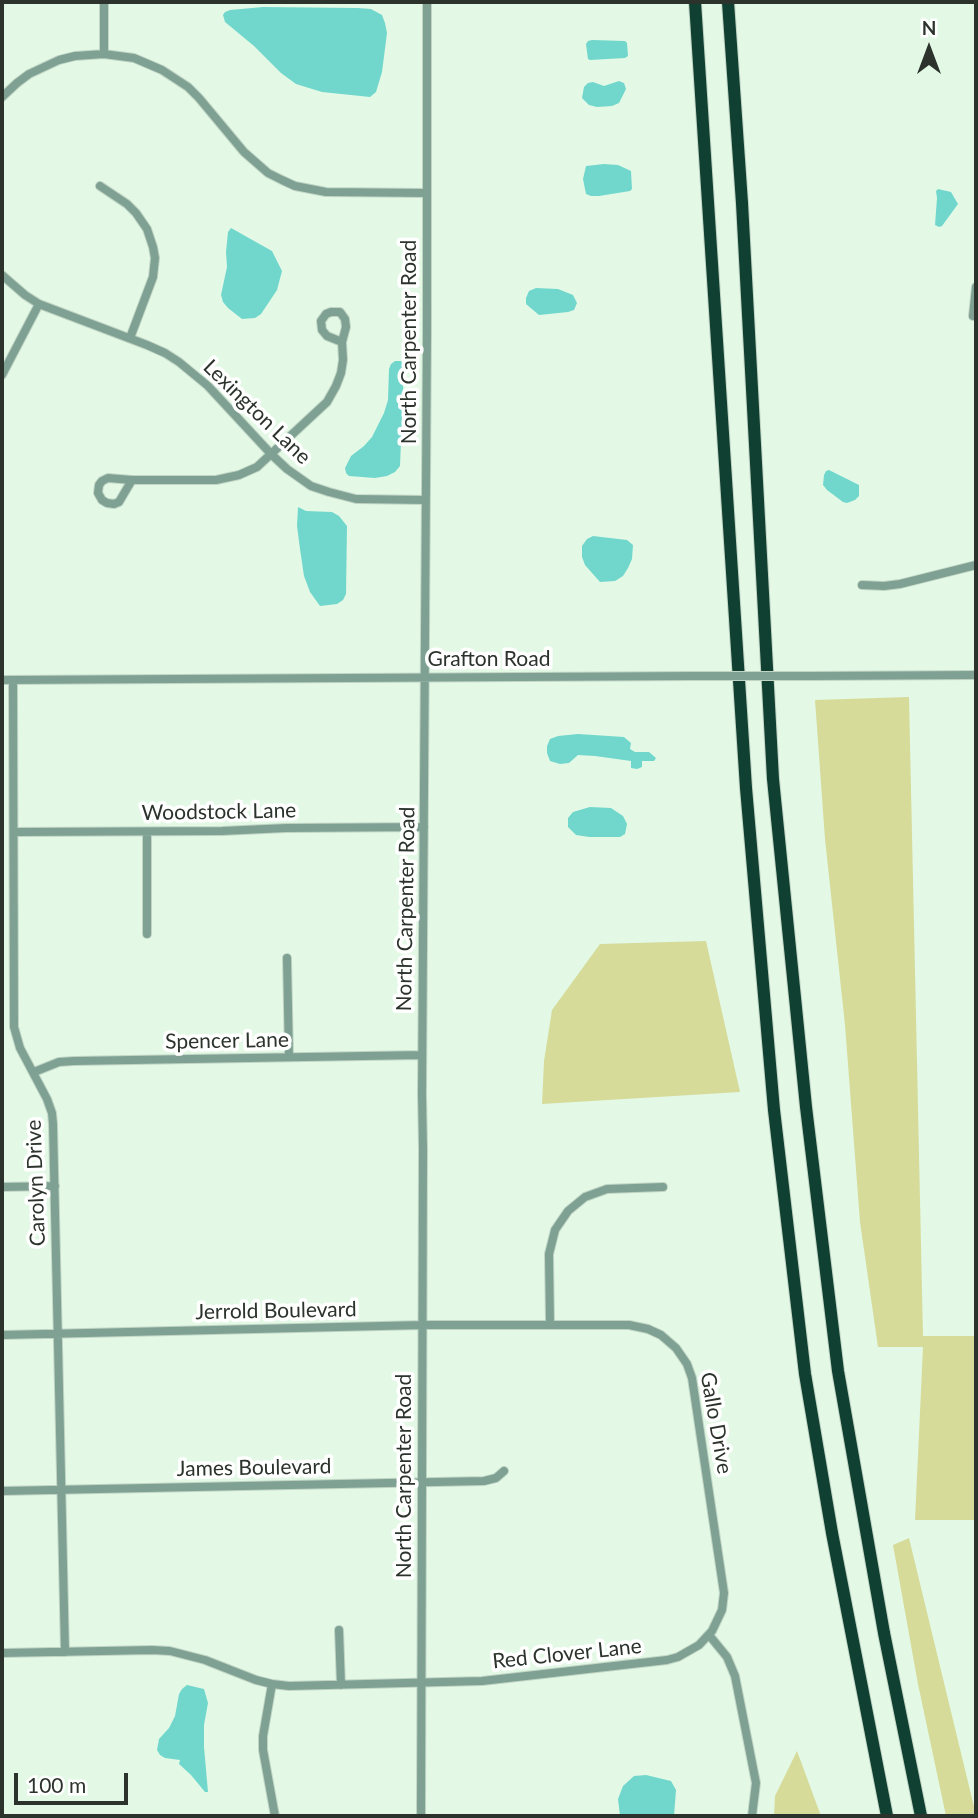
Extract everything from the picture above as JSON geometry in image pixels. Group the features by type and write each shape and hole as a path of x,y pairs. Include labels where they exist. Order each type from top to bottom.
{"highway":[{"path":"695,2 746,788 774,1110 805,1374 887,1816"},
{"path":"728,2 742,203 773,779 806,1107 838,1371 884,1633 921,1816"}],"street":[{"path":"104,2 104,54"},
{"name":"North Carpenter Road","path":"421,1816 427,2"},
{"path":"2,97 44,66 75,56 104,54 134,58 176,78 199,98 244,152 268,173 282,180 310,190 326,192 427,193"},
{"path":"100,186 136,213 147,229 153,247 153,277 130,338"},
{"name":"Lexington Lane","path":"2,275 39,304 165,353 208,386 272,455 304,481 329,492 366,500 425,500"},
{"path":"973,316 976,287"},
{"path":"2,375 39,304"},
{"path":"132,480 216,480 251,470 272,455 323,408 339,380 342,342"},
{"path":"862,585 900,584 976,565"},
{"name":"Grafton Road","path":"2,680 976,675"},
{"name":"Carolyn Drive","path":"13,680 14,1027 20,1048 45,1093 52,1113 65,1651"},
{"name":"Woodstock Lane","path":"14,832 424,827"},
{"path":"147,934 148,832"},
{"path":"287,958 289,1057"},
{"name":"Spencer Lane","path":"34,1072 59,1062 74,1060 422,1055"},
{"path":"2,1187 55,1186"},
{"path":"550,1325 549,1254 555,1230 568,1211 586,1197 607,1189 663,1187"},
{"name":"Jerrold Boulevard","path":"2,1335 423,1325 550,1325"},
{"name":"Gallo Drive","path":"550,1325 629,1325 648,1329 672,1343 687,1364 694,1386 723,1582 722,1610 709,1635"},
{"name":"James Boulevard","path":"2,1491 484,1481 496,1478 504,1471"},
{"path":"339,1630 341,1685"},
{"path":"709,1635 727,1657 735,1676 756,1783 752,1816"},
{"name":"Red Clover Lane","path":"2,1653 170,1651 205,1660 272,1684 341,1685 482,1681 667,1660 690,1652 709,1635"},
{"path":"272,1684 263,1750 275,1816"}],"green space":[{"path":"909,697 923,1336 976,1336 976,1520 915,1520 923,1347 878,1347 860,1222 845,1025 825,839 815,700"},
{"path":"706,941 740,1092 542,1104 544,1061 552,1010 600,944"},
{"path":"909,1538 976,1816 946,1816 918,1684 893,1545"},
{"path":"797,1751 821,1816 774,1816 775,1796"}],"water":[{"path":"263,7 358,8 371,9 382,15 387,33 382,72 376,92 370,97 322,92 296,84 281,73 225,22 223,15 230,10"},
{"path":"592,40 625,41 628,56 590,60 586,44"},
{"path":"619,81 624,83 626,89 619,103 597,107 589,105 582,98 584,87 588,83 604,86"},
{"path":"618,165 631,171 632,189 599,196 586,194 583,179 586,166"},
{"path":"938,189 951,192 958,204 939,227 935,225"},
{"path":"231,228 272,251 282,271 277,290 261,314 255,318 242,319 228,308 221,295 227,267 228,232"},
{"path":"536,288 558,289 573,295 577,303 574,310 539,315 526,304 529,291"},
{"path":"395,361 401,361 404,367 400,466 387,476 349,476 345,468 351,456 372,437 384,413 388,400 389,369"},
{"path":"829,470 859,485 859,496 855,500 843,502 827,490 823,485 824,475"},
{"path":"298,507 306,511 332,512 347,526 346,594 337,604 320,606 310,592 304,576 300,549"},
{"path":"593,536 627,540 633,545 628,568 623,576 615,581 600,582 585,565 582,546"},
{"path":"578,734 624,737 631,743 630,749 635,752 649,752 656,758 654,761 642,761 642,767 637,769 631,768 631,761 595,756 578,755 569,763 560,764 550,761 547,746 550,739"},
{"path":"590,807 611,808 623,816 627,824 625,834 620,837 576,835 568,827 568,818 573,812"},
{"path":"187,1685 204,1689 208,1703 204,1747 208,1792 179,1764 180,1760 165,1758 157,1750 159,1739 175,1716 179,1694"},
{"path":"646,1775 671,1781 676,1790 674,1816 620,1816 618,1799 623,1786 634,1776"}]}
